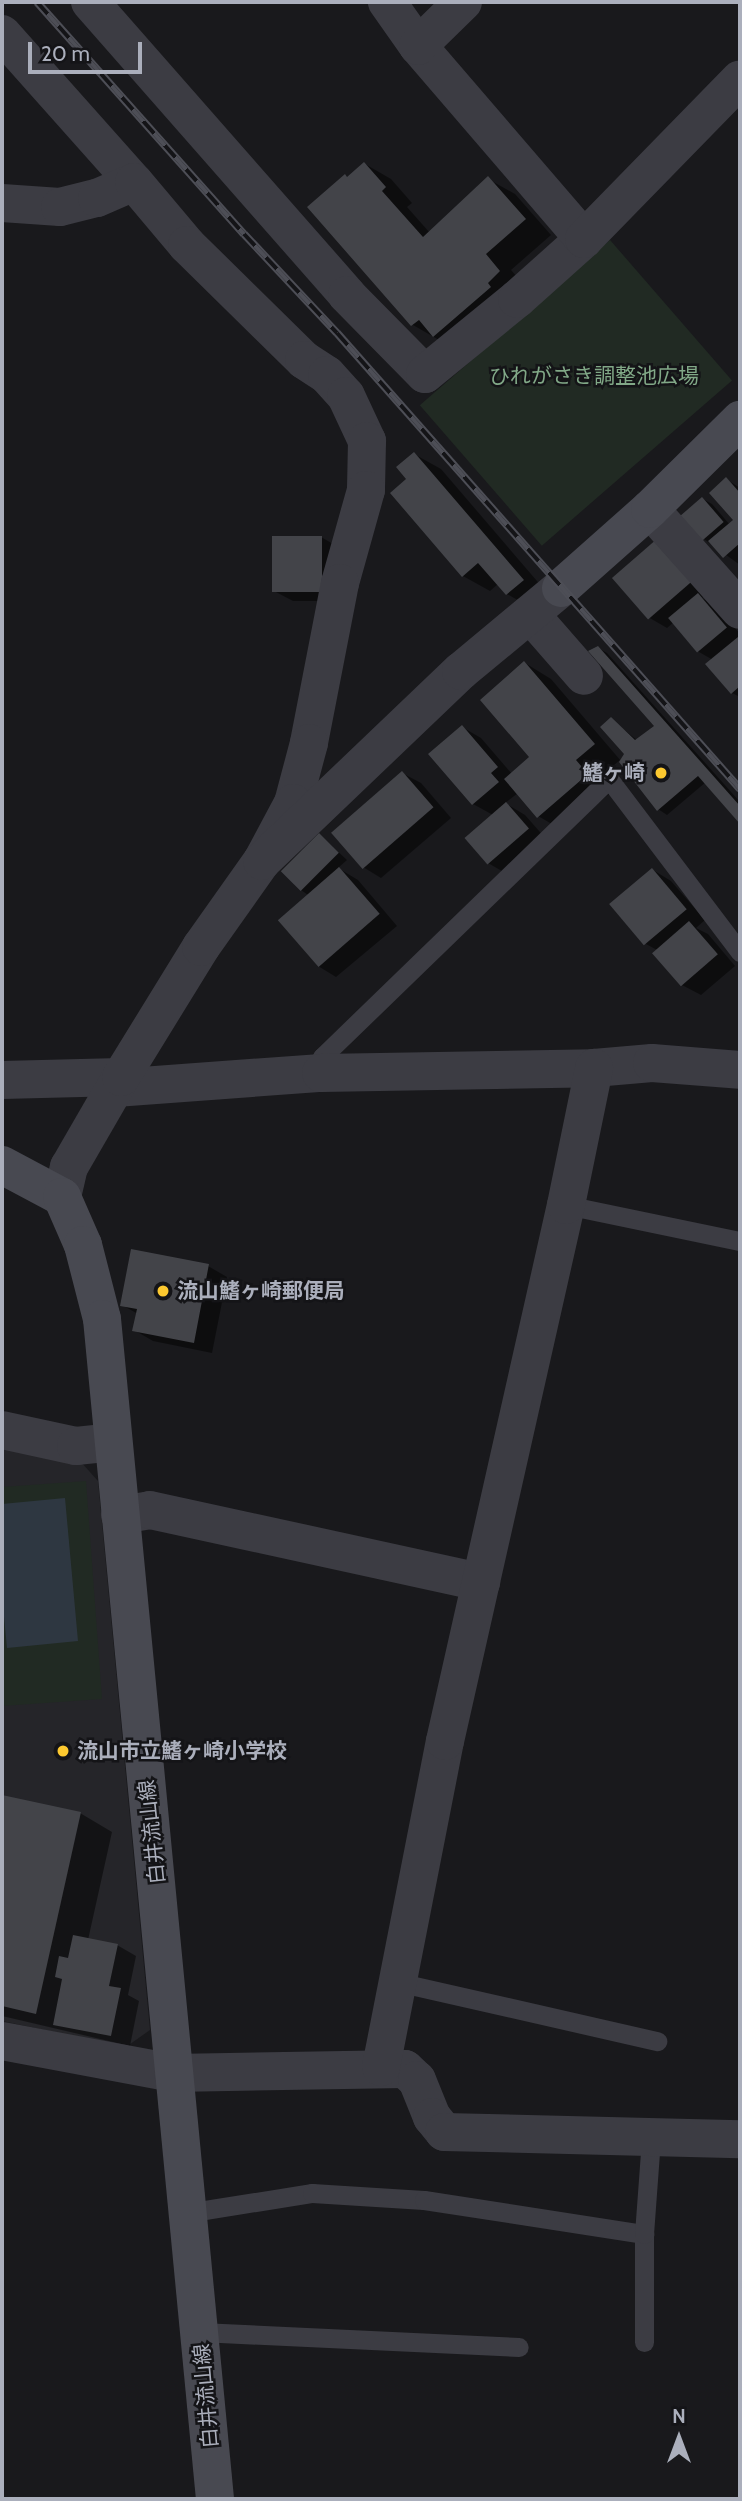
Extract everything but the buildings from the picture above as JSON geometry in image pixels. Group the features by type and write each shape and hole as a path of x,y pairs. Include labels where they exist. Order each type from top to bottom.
{"main road":[{"path":"561,588 650,509 740,420"},
{"path":"2,1165 62,1197"},
{"name":"白井流山線","path":"62,1197 83,1245 102,1319 215,2499"}],"street":[{"path":"90,2 346,295 425,374 517,299 584,239 740,79"},
{"path":"387,2 418,46 584,239"},
{"path":"418,46 463,2"},
{"path":"2,34 134,181 187,245 304,360 327,375 346,396 366,441 366,491 340,583 327,662 293,803 262,861 201,947 118,1083 69,1167 62,1197"},
{"path":"2,204 60,207 97,198 134,181"},
{"path":"650,509 740,610"},
{"path":"262,861 461,671 561,588"},
{"path":"530,614 584,676"},
{"path":"2,1080 118,1083 321,1073 594,1068 652,1063 740,1070"},
{"path":"381,2067 445,1741 566,1205 594,1068"},
{"path":"2,1430 76,1446 112,1442"},
{"path":"120,1515 150,1510 481,1583"},
{"path":"2,2041 173,2074 381,2067 405,2069 417,2080 432,2117 444,2132 651,2139 740,2139"}],"lane":[{"path":"321,1073 321,1058 609,779 740,952"},
{"path":"566,1205 740,1241"},
{"path":"397,1982 657,2042"},
{"path":"644,2342 644,2234 651,2139"},
{"path":"186,2213 312,2193 424,2200 644,2234"},
{"path":"200,2332 519,2347"}],"shaded area":[{"name":"流山市立鰭ヶ崎小学校","path":"2,1445 81,1462 98,1481 150,2030 126,2047 2,2021"},
{"path":"65,1498 78,1641 7,1648 2,1596 2,1504"}],"green space":[{"name":"ひれがさき調整池広場","path":"610,240 732,380 542,546 420,405"},
{"path":"86,1481 102,1699 2,1706 2,1487"}],"railway":[{"path":"37,2 244,234 337,333 740,789"}],"place":[{"name":"鰭ヶ崎","path":"661,773"},
{"name":"流山鰭ヶ崎郵便局","path":"163,1291"},
{"name":"流山市立鰭ヶ崎小学校","path":"63,1751"}]}
